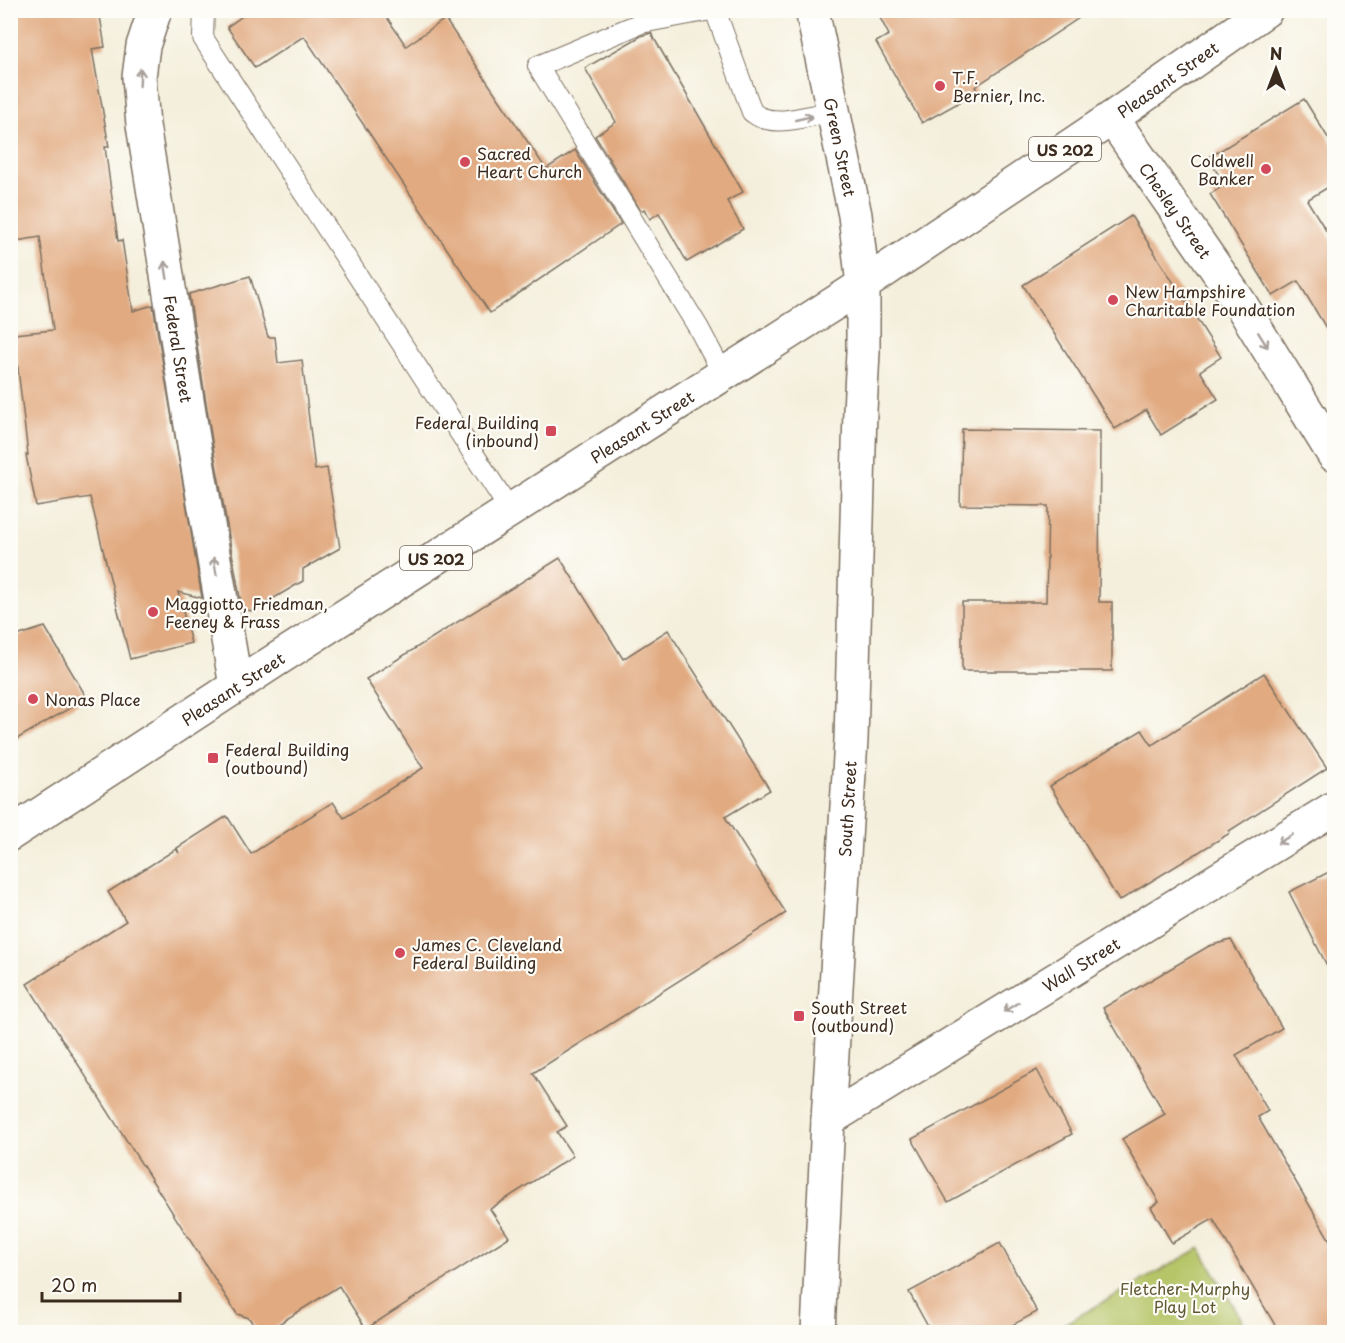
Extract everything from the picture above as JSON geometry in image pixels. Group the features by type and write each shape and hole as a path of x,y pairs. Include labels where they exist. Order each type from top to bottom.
{"main road":[{"name":"Federal Street","path":"155,10 143,46 139,77 143,125 194,444 236,686"},
{"name":"Green Street","path":"812,10 855,215 863,285"},
{"name":"Pleasant Street","path":"10,834 236,686 863,285 1112,118 1266,10"},
{"name":"Chesley Street","path":"1112,118 1240,303 1335,455"},
{"name":"South Street","path":"818,1332 828,1120 851,740 863,285"},
{"name":"Wall Street","path":"828,1120 1335,808"}],"lane":[{"path":"204,10 203,38 510,510"},
{"path":"723,374 698,327 538,66 641,23 713,10 752,112 761,118 794,120 833,111"}],"green space":[{"name":"Fletcher-Murphy Play Lot","path":"1200,1248 1249,1332 1050,1332"}],"building":[{"path":"10,10 99,10 105,47 92,49 109,147 105,147 118,241 122,240 133,311 153,305 202,598 178,592 191,643 130,659 90,497 36,506 26,455 28,455 14,334 53,330 40,237 10,242"},
{"name":"Sacred Heart Church","path":"251,10 382,10 406,46 445,19 546,169 575,150 621,224 490,313 304,36 255,68 227,27"},
{"path":"876,10 1091,10 975,87 978,92 922,123 876,42 889,35"},
{"path":"651,33 743,192 727,201 743,229 687,262 659,213 650,219 644,209 641,211 595,136 616,122 585,68 641,36"},
{"path":"1304,99 1335,149 1335,183 1307,200 1335,245 1335,343 1298,281 1273,296 1210,194 1225,185 1208,158"},
{"path":"1131,216 1221,357 1200,371 1218,399 1161,435 1146,410 1115,429 1023,285"},
{"path":"250,276 268,337 275,337 278,363 302,360 315,470 327,468 340,548 303,569 303,581 252,611 242,609 189,294"},
{"path":"962,429 1100,431 1099,602 1112,602 1112,671 962,671 962,602 1046,602 1048,506 960,505"},
{"name":"James C. Cleveland Federal Building","path":"560,558 623,659 668,630 770,790 725,817 786,913 533,1073 567,1126 557,1132 573,1156 490,1209 509,1237 366,1329 339,1286 266,1332 258,1332 249,1318 237,1314 27,984 126,921 108,892 176,849 179,853 177,848 227,816 251,854 333,802 344,818 423,768 366,679"},
{"path":"45,627 87,698 10,743 10,638"},
{"path":"1264,673 1327,768 1229,831 1230,833 1119,901 1050,786 1142,730 1152,745"},
{"path":"1335,869 1335,981 1289,892"},
{"path":"1231,940 1282,1028 1236,1055 1268,1111 1258,1117 1335,1249 1335,1332 1279,1332 1213,1219 1172,1243 1151,1207 1159,1202 1122,1139 1165,1114 1103,1008 1209,946"},
{"path":"1037,1070 1072,1134 948,1202 912,1139"},
{"path":"1000,1243 1037,1312 999,1332 931,1332 909,1292"}],"place":[{"name":"T.F. Bernier, Inc.","path":"940,86"},
{"name":"Sacred Heart Church","path":"465,162"},
{"name":"Coldwell Banker","path":"1266,169"},
{"name":"New Hampshire Charitable Foundation","path":"1113,300"},
{"name":"Federal Building (inbound)","path":"551,431"},
{"name":"Maggiotto, Friedman, Feeney & Frass","path":"153,612"},
{"name":"Nonas Place","path":"33,699"},
{"name":"Federal Building (outbound)","path":"213,758"},
{"name":"James C. Cleveland Federal Building","path":"400,953"},
{"name":"South Street (outbound)","path":"799,1016"}]}
